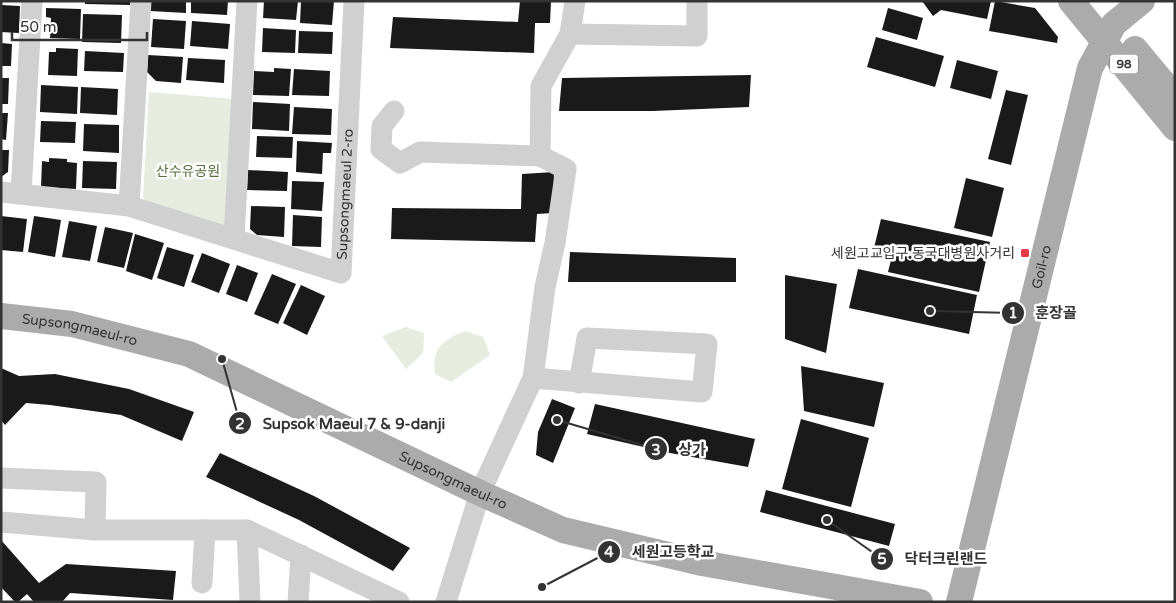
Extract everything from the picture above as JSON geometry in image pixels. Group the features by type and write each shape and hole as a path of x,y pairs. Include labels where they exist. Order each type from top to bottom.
{"main road":[{"name":"98","path":"1071,1 1109,32 1175,128"},
{"path":"1094,1 1109,32 1175,97"},
{"path":"1109,32 1142,1"},
{"name":"Goil-ro","path":"959,602 1090,68 1109,32"},
{"name":"Supsongmaeul-ro","path":"1,316 72,324 189,354 480,493 564,530 702,563 920,602"}],"street":[{"name":"Supsongmaeul 2-ro","path":"32,1 11,193 129,206 342,273 354,1"},
{"path":"129,206 141,1"},
{"path":"234,238 247,1"},
{"path":"540,156 541,86 570,34 575,1"},
{"path":"570,34 697,36 697,1"},
{"path":"394,111 382,126 381,149 400,163 420,152 540,156 566,168 555,243 545,286 533,378 480,493 446,602"},
{"path":"533,378 579,383 702,392 707,344 587,338 579,383"},
{"path":"1,478 96,482 95,530"},
{"path":"1,522 95,530 247,530 399,602"},
{"path":"202,583 205,530"},
{"path":"247,530 250,602"},
{"path":"298,602 301,555"}],"green space":[{"name":"산수유공원","path":"149,92 235,99 229,222 221,227 148,204 143,197"},
{"path":"406,327 424,333 423,353 406,369 382,336"},
{"path":"465,331 483,337 490,355 451,382 435,374 435,357 440,346 450,338"}],"building":[{"path":"85,1 130,1 130,5 85,4"},
{"path":"151,1 186,1 186,13 150,11"},
{"path":"191,1 228,1 227,15 191,13"},
{"path":"264,1 298,1 296,20 263,18"},
{"path":"301,1 334,1 332,25 300,23"},
{"path":"520,1 551,1 550,23 535,23 534,53 390,48 393,17 518,22"},
{"path":"922,1 991,1 987,19 941,10 933,16"},
{"path":"995,1 1035,8 1058,37 1057,43 989,31"},
{"path":"1,5 20,6 19,33 1,32"},
{"path":"46,8 81,9 80,39 50,38 51,18 46,17"},
{"path":"888,8 923,18 917,40 882,30"},
{"path":"83,14 122,15 121,43 82,42"},
{"path":"153,19 186,21 184,49 151,47"},
{"path":"192,21 230,24 228,49 190,46"},
{"path":"263,28 296,30 295,53 262,52"},
{"path":"299,31 333,32 332,54 298,53"},
{"path":"876,37 944,56 935,87 867,67"},
{"path":"1,43 12,44 11,66 1,66"},
{"path":"56,48 78,49 77,76 48,75 49,52 56,52"},
{"path":"85,51 124,53 123,72 84,71"},
{"path":"148,55 183,57 181,83 156,81 147,72"},
{"path":"188,58 225,60 224,83 186,80"},
{"path":"957,60 998,71 991,99 950,88"},
{"path":"274,68 291,69 289,96 253,95 254,71 274,72"},
{"path":"294,69 330,71 329,96 292,95"},
{"path":"751,75 749,107 653,111 559,111 562,78"},
{"path":"1,78 9,78 8,104 1,104"},
{"path":"41,85 78,87 77,114 40,112"},
{"path":"81,87 118,89 117,115 80,113"},
{"path":"1006,90 1028,95 1011,165 988,159"},
{"path":"253,102 290,104 289,131 252,129"},
{"path":"294,107 332,109 331,135 292,134"},
{"path":"1,113 8,113 6,140 1,139"},
{"path":"41,121 76,122 75,143 40,142"},
{"path":"84,124 119,125 119,153 83,151"},
{"path":"257,136 293,137 292,158 256,157"},
{"path":"297,141 332,143 331,153 323,153 322,174 296,172"},
{"path":"1,150 9,150 8,172 1,177"},
{"path":"49,158 67,159 67,162 77,163 76,189 41,187 42,161 49,162"},
{"path":"83,161 117,162 116,189 82,188"},
{"path":"248,170 288,172 287,191 247,190"},
{"path":"554,172 553,213 537,214 535,242 391,239 392,208 521,209 522,174"},
{"path":"966,178 1004,188 992,237 954,228"},
{"path":"292,181 324,182 322,211 291,209"},
{"path":"251,206 285,207 284,237 257,235 250,229"},
{"path":"293,215 322,217 321,247 292,246"},
{"path":"1,216 27,219 23,252 1,250"},
{"path":"34,216 61,220 55,257 28,252"},
{"path":"881,219 990,242 979,292 888,272 892,256 873,252"},
{"path":"69,221 97,226 90,261 62,257"},
{"path":"105,227 133,233 124,268 97,262"},
{"path":"135,234 164,243 152,280 126,271"},
{"path":"167,247 194,255 184,287 157,278"},
{"path":"570,252 736,258 736,282 568,282"},
{"path":"202,253 230,264 219,293 191,282"},
{"path":"237,265 258,273 247,302 226,294"},
{"path":"858,269 977,295 969,334 849,308"},
{"path":"272,274 296,284 278,324 254,314"},
{"path":"785,275 837,284 826,353 785,339"},
{"path":"301,285 325,296 307,335 283,323"},
{"path":"801,366 884,383 874,427 804,411"},
{"path":"1,368 19,376 55,374 129,389 194,412 182,441 121,415 50,405 26,403 5,425 1,420"},
{"path":"552,399 575,408 553,463 536,455 538,432"},
{"path":"595,404 755,439 748,467 670,453 587,434"},
{"path":"801,419 869,438 851,507 782,489"},
{"path":"220,453 314,496 410,548 393,571 299,520 206,477"},
{"path":"766,490 895,524 889,546 760,512"},
{"path":"1,540 39,583 66,564 176,571 173,600 70,593 62,602 34,602 27,594 18,602 15,602 1,587"}],"place":[{"name":"세원고교입구.동국대병원사거리","path":"1025,253"},
{"name":"훈장골","path":"930,311"},
{"name":"Supsok Maeul 7 & 9-danji","path":"222,359"},
{"name":"상가","path":"557,420"},
{"name":"닥터크린랜드","path":"827,520"},
{"name":"세원고등학교","path":"542,587"}]}
